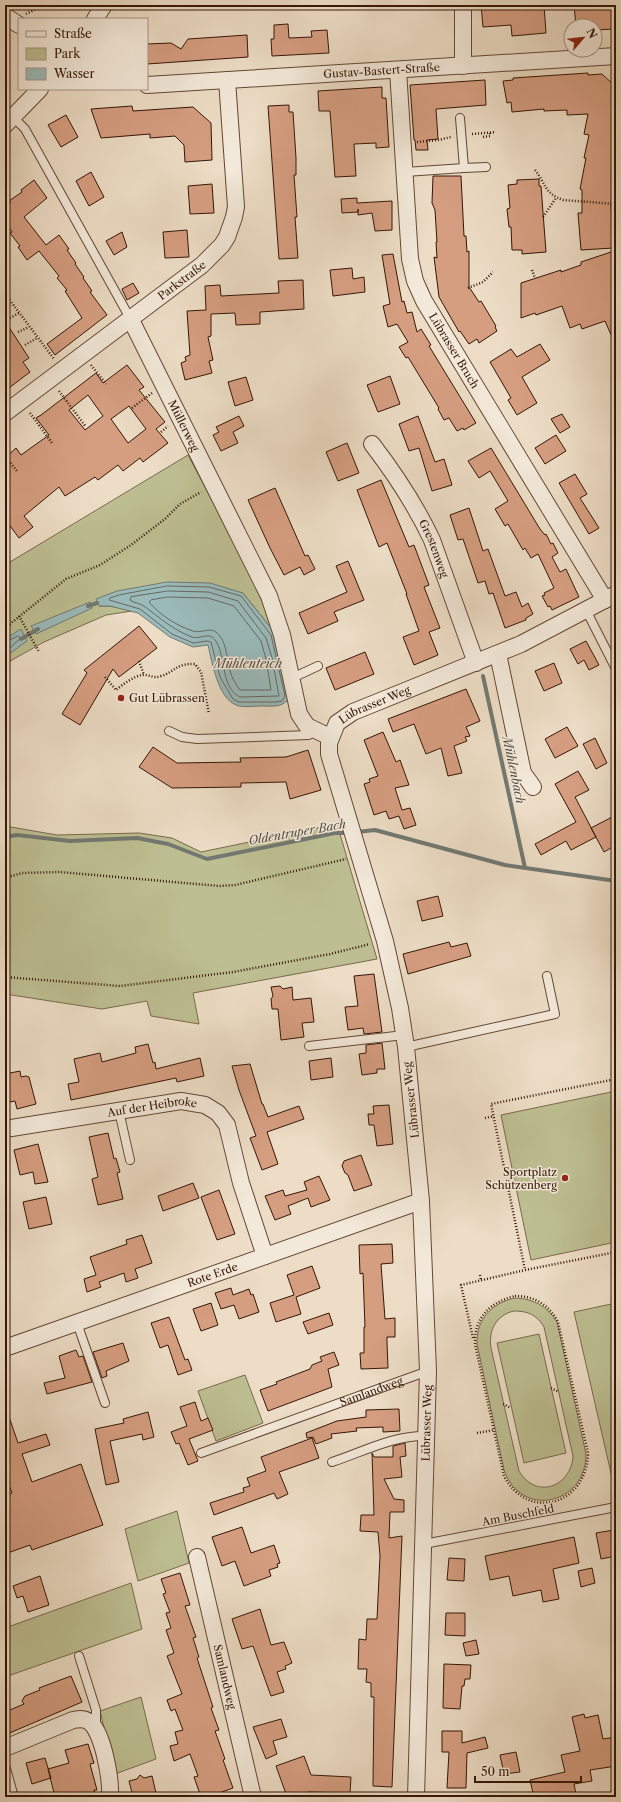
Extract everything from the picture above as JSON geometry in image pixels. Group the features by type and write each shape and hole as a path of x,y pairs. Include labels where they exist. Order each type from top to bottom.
{"street":[{"path":"96,18 104,5"},
{"path":"463,5 463,66"},
{"path":"5,16 18,19"},
{"name":"Gustav-Bastert-Straße","path":"148,85 616,56"},
{"name":"Lübrasser Bruch","path":"398,70 410,258 415,281 424,301 610,597"},
{"name":"Parkstraße","path":"5,413 131,320 211,258 222,245 232,227 236,206 227,80"},
{"path":"9,121 39,90"},
{"name":"Müllerweg","path":"131,320 269,596 282,635 290,679 299,714 313,730 330,737"},
{"name":"Grestenweg","path":"372,444 391,468 426,526 476,663"},
{"name":"Lübrasser Weg","path":"416,1797 428,1371 421,1202 400,1004 385,941 328,750 330,737 337,723 353,712 521,644 610,597"},
{"path":"498,654 523,773 533,787"},
{"name":"Auf der Heibroke","path":"5,1129 181,1101 205,1105 218,1113 227,1125 241,1183 265,1256"},
{"name":"Rote Erde","path":"5,1348 421,1202"},
{"name":"Samlandweg","path":"197,1557 253,1797"},
{"path":"5,1748 73,1720 82,1718 89,1721 96,1728 100,1737 110,1787 110,1797"}],"lane":[{"path":"460,118 464,168"},
{"name":"Müllerweg","path":"9,121 25,130 131,320"},
{"path":"405,172 486,167"},
{"path":"586,610 616,669"},
{"path":"290,679 318,666"},
{"path":"169,731 182,737 197,739 309,735 313,730"},
{"path":"309,1046 405,1041 555,1014 547,976"},
{"path":"119,1111 130,1160"},
{"path":"77,1323 105,1402"},
{"name":"Samlandweg","path":"201,1453 428,1371"},
{"path":"332,1462 372,1447 412,1436 427,1436"},
{"name":"Am Buschfeld","path":"424,1544 616,1507"},
{"path":"79,1656 96,1710 96,1728"},
{"path":"5,1765 14,1797"}],"path":[{"path":"24,18 44,5"},
{"path":"483,137 490,136 490,132"},
{"path":"402,143 439,140 461,134 496,132"},
{"path":"535,170 541,177 543,185 556,198 616,204"},
{"path":"543,217 556,198"},
{"path":"532,270 535,278"},
{"path":"468,288 483,282 493,272"},
{"path":"5,296 9,299 37,338 56,375 86,427"},
{"path":"5,301 9,299"},
{"path":"10,318 19,313"},
{"path":"18,332 29,327"},
{"path":"25,345 37,338"},
{"path":"84,355 106,384"},
{"path":"132,408 164,384"},
{"path":"21,401 52,443"},
{"path":"5,456 17,471"},
{"path":"5,628 66,579 100,565 131,545 165,519 180,504 214,485"},
{"path":"19,616 39,652"},
{"path":"139,661 144,674"},
{"path":"105,677 116,690 124,683 144,674 155,678 162,676 179,666 195,664 201,672 209,714"},
{"path":"5,878 22,873 60,872 219,886 235,885 358,851"},
{"path":"5,977 99,985 134,984 233,972 330,954 385,941"},
{"path":"525,1270 491,1104 616,1079"},
{"path":"484,1118 494,1116"},
{"path":"475,1344 475,1331 479,1320 485,1311 499,1301 515,1296 526,1297 541,1302 551,1310 560,1328 588,1453 588,1466 584,1476 574,1491 556,1501 539,1502 523,1497 509,1485 504,1476 461,1285 525,1270 616,1252"},
{"path":"480,1274 481,1280"},
{"path":"551,1388 559,1392"},
{"path":"503,1404 511,1408"},
{"path":"477,1433 494,1430"}],"green space":[{"path":"188,455 213,502 218,500 265,603 275,633 243,593 99,606 110,606 132,611 106,615 44,642 5,664 5,565"},
{"path":"337,824 377,959 193,993 199,1024 151,1016 147,1001 102,1009 5,994 5,826 57,835 139,833 172,838 201,852"},
{"name":"Sportplatz Schützenberg","path":"616,1091 616,1242 531,1260 501,1115"},
{"path":"515,1298 528,1300 539,1304 553,1316 557,1322 586,1454 583,1471 576,1485 565,1494 551,1500 537,1500 524,1495 512,1485 504,1470 477,1344 477,1335 479,1327 487,1314 493,1308 507,1300","holes":["519,1311 532,1314 544,1327 573,1456 571,1467 566,1476 560,1482 552,1486 543,1487 534,1485 526,1480 519,1471 491,1348 490,1342 492,1330 498,1320 508,1313"]},
{"path":"616,1303 616,1495 574,1312"},
{"path":"539,1334 566,1453 524,1463 497,1343"},
{"path":"245,1375 263,1423 216,1441 198,1391"},
{"path":"177,1511 189,1563 138,1581 125,1529"},
{"path":"131,1583 142,1629 5,1677 5,1628"},
{"path":"141,1697 156,1759 115,1774 100,1711"}],"water":[{"name":"Mühlenteich","path":"167,582 210,583 243,593 275,633 289,699 283,704 276,706 245,707 236,705 230,701 220,687 208,645 193,647 170,637 138,613 110,606 99,606 96,599 117,591"},
{"path":"90,602 92,608 36,634 31,626"},
{"path":"21,629 27,641 5,657 5,639"}],"building":[{"path":"481,5 544,5 546,33 512,36 511,25 483,27"},
{"path":"574,5 616,5 616,29 603,30 603,18 575,18"},
{"path":"288,24 289,38 312,37 311,31 327,30 329,53 272,56 271,39 274,39 274,25"},
{"path":"247,35 248,57 148,64 148,44 171,43 181,49 188,39"},
{"path":"588,73 588,75 602,74 616,87 616,178 611,203 613,248 581,250 578,213 582,213 582,190 580,189 589,135 584,134 588,114 567,115 567,110 544,111 544,109 512,112 511,102 507,103 503,81 513,80 513,78"},
{"path":"485,80 486,105 436,109 438,139 427,140 428,150 416,150 410,85"},
{"path":"382,87 382,98 386,98 389,147 376,148 376,143 354,144 356,176 335,177 330,111 319,111 318,91"},
{"path":"289,105 289,112 293,112 296,158 296,175 294,175 298,258 279,259 268,106"},
{"path":"132,106 133,111 193,107 211,123 212,160 185,162 184,145 175,136 150,138 150,134 101,138 91,109"},
{"path":"66,115 78,137 61,147 48,125"},
{"path":"91,172 104,197 89,206 76,181"},
{"path":"433,176 461,176 464,236 466,236 467,252 469,251 469,287 479,302 481,301 496,326 497,331 479,343 477,339 469,344 460,331 459,332 439,297 434,257 437,258 437,242 435,210 432,203"},
{"path":"539,179 539,186 541,186 546,252 522,254 522,250 512,250 511,227 509,227 507,209 510,208 508,185 517,184 517,180"},
{"path":"34,180 47,198 24,217 46,245 59,235 69,249 67,250 92,291 90,292 107,315 55,355 47,344 82,318 65,291 67,290 57,278 59,276 39,251 27,260 18,247 20,246 10,233 12,232 5,222 5,207 11,202 9,201 22,192 21,190"},
{"path":"212,184 214,213 190,214 188,186"},
{"path":"357,198 357,203 392,201 392,230 375,231 372,213 358,215 358,212 342,213 341,199"},
{"path":"187,230 189,257 165,258 163,232"},
{"path":"122,232 127,247 114,255 106,241"},
{"path":"614,251 616,259 616,346 605,321 582,329 580,324 570,328 562,306 536,315 535,313 521,318 521,283 561,270 561,272 581,265 581,262"},
{"path":"393,254 402,302 404,301 407,313 412,312 417,332 421,329 431,345 429,346 476,423 464,430 463,428 457,431 449,418 444,420 438,409 439,408 408,357 406,358 399,347 408,342 397,324 388,327 383,306 390,304 382,255"},
{"path":"352,268 353,279 364,277 365,292 333,296 330,270"},
{"path":"303,280 304,309 260,312 260,324 236,325 235,313 211,314 211,336 208,337 213,360 209,361 212,373 185,380 181,363 186,361 185,357 190,355 187,311 206,310 205,286 220,285 221,296 279,293 278,281"},
{"path":"133,283 139,293 127,300 122,289"},
{"path":"5,321 29,358 23,362 30,372 5,391"},
{"path":"540,344 550,360 522,377 537,403 517,415 508,400 511,398 490,362 511,349 517,357"},
{"path":"127,365 144,387 139,390 165,422 156,429 168,443 143,462 140,458 123,471 118,465 98,480 95,477 65,496 59,487 24,516 33,527 19,538 5,519 5,458 16,448 21,455 49,435 36,418 96,373 103,383","holes":["88,395 103,416 85,430 69,410","129,406 146,429 128,443 111,419"]},
{"path":"390,376 400,404 378,412 367,385"},
{"path":"246,377 253,400 235,406 228,382"},
{"path":"562,414 570,427 560,433 551,419"},
{"path":"239,416 244,426 233,432 238,443 221,451 213,435 219,432 216,427"},
{"path":"418,416 435,462 444,459 452,485 432,491 419,448 409,451 399,424"},
{"path":"556,435 566,451 545,464 535,448"},
{"path":"347,443 359,473 338,481 326,452"},
{"path":"491,448 540,529 545,535 546,534 551,544 553,543 558,553 552,557 560,572 566,569 579,597 552,610 550,606 548,607 542,596 545,595 544,593 554,588 538,554 531,558 525,548 523,550 508,524 505,526 495,509 508,501 490,471 479,478 468,461"},
{"path":"575,474 587,494 580,498 599,528 589,534 559,483"},
{"path":"381,480 409,547 414,545 429,585 424,587 440,628 429,632 438,655 414,665 403,637 419,631 407,594 387,543 379,547 357,490"},
{"path":"275,488 305,556 308,555 315,569 304,575 300,567 284,575 248,500"},
{"path":"469,508 483,551 488,549 505,596 516,592 522,607 528,603 533,614 526,618 526,620 505,628 493,593 489,594 485,581 478,583 463,539 458,540 450,515"},
{"path":"348,561 364,600 334,612 338,621 308,634 299,613 347,592 336,566"},
{"path":"139,626 157,648 119,677 113,669 80,725 62,714 87,673 84,670"},
{"path":"586,641 599,665 589,670 584,660 578,664 570,649"},
{"path":"365,652 374,674 335,690 326,668"},
{"path":"554,663 562,683 544,691 535,671"},
{"path":"466,689 480,721 466,727 470,736 465,737 467,741 454,746 462,773 448,776 441,748 426,754 414,724 393,732 388,719"},
{"path":"567,727 578,746 555,758 545,739"},
{"path":"383,732 396,762 400,760 409,785 395,788 402,810 410,808 416,825 404,829 399,816 389,819 386,811 374,815 364,784 370,782 369,779 378,776 364,740"},
{"path":"595,738 607,763 596,769 583,744"},
{"path":"153,747 177,763 241,762 240,758 286,757 308,750 321,790 290,799 286,782 241,783 241,787 172,788 139,767"},
{"path":"578,771 589,790 575,797 596,837 571,850 566,841 541,855 535,844 576,822 555,784"},
{"path":"616,815 616,845 604,852 591,828"},
{"path":"438,896 443,916 422,921 417,901"},
{"path":"449,942 451,947 467,943 471,956 408,974 403,954"},
{"path":"374,974 382,1032 364,1034 363,1028 348,1030 345,1007 358,1006 354,976"},
{"path":"280,986 283,989 292,987 293,1000 311,998 314,1022 302,1023 304,1037 281,1040 278,1009 272,1009 271,999 273,996 271,987"},
{"path":"382,1043 385,1069 377,1069 377,1073 362,1075 359,1054 366,1053 366,1045"},
{"path":"148,1044 156,1069 200,1058 204,1076 177,1082 176,1078 71,1100 68,1084 79,1082 74,1059 100,1053 102,1062 136,1053 135,1047"},
{"path":"331,1058 333,1077 311,1080 309,1061"},
{"path":"250,1064 262,1104 268,1117 299,1106 304,1119 267,1132 278,1164 262,1170 250,1138 256,1136 232,1066"},
{"path":"20,1071 21,1077 29,1077 36,1104 17,1109 15,1101 5,1103 5,1074"},
{"path":"389,1105 393,1144 377,1146 374,1125 369,1125 368,1114 374,1114 373,1106"},
{"path":"108,1133 114,1159 116,1158 120,1172 117,1173 123,1199 98,1205 92,1179 98,1177 89,1137"},
{"path":"38,1144 48,1182 35,1184 33,1172 20,1175 14,1150"},
{"path":"361,1155 372,1185 354,1191 348,1175 345,1173 342,1166 344,1161"},
{"path":"319,1176 330,1200 311,1207 308,1198 288,1206 291,1214 275,1220 265,1196 283,1190 285,1196 307,1190 304,1182"},
{"path":"193,1183 199,1198 163,1211 158,1196"},
{"path":"219,1190 235,1234 217,1240 201,1197"},
{"path":"46,1197 52,1224 29,1229 23,1202"},
{"path":"142,1235 152,1263 135,1269 138,1278 126,1282 124,1273 99,1282 101,1287 87,1292 84,1279 96,1275 90,1257 127,1244 126,1240"},
{"path":"392,1244 393,1263 381,1264 385,1319 395,1318 395,1337 387,1337 388,1368 361,1369 360,1353 364,1353 365,1327 363,1273 360,1274 359,1245"},
{"path":"312,1266 320,1288 296,1297 301,1314 276,1322 270,1303 294,1295 287,1275"},
{"path":"231,1288 233,1295 249,1289 251,1295 253,1294 259,1312 239,1319 234,1305 221,1309 215,1293"},
{"path":"211,1303 218,1325 201,1331 193,1309"},
{"path":"329,1313 333,1325 308,1334 303,1322"},
{"path":"169,1317 185,1360 188,1359 192,1370 178,1375 168,1345 160,1348 151,1323"},
{"path":"123,1343 129,1361 106,1371 107,1376 102,1378 93,1352"},
{"path":"76,1350 79,1357 83,1356 92,1382 47,1394 44,1383 65,1378 59,1356"},
{"path":"334,1352 339,1365 328,1369 332,1387 268,1411 260,1390 310,1369 312,1365 322,1361 320,1357"},
{"path":"195,1402 201,1421 208,1418 213,1430 189,1439 198,1461 188,1465 179,1443 176,1444 171,1432 187,1426 180,1407"},
{"path":"399,1409 400,1431 383,1432 383,1427 356,1428 357,1431 331,1434 332,1438 316,1444 313,1437 307,1438 306,1433 337,1421 366,1417 366,1410"},
{"path":"5,1411 7,1411 18,1443 46,1434 50,1445 22,1454 32,1482 81,1464 103,1525 32,1550 30,1545 5,1554 5,1496 12,1493 5,1474"},
{"path":"148,1412 154,1437 143,1440 142,1434 110,1441 119,1482 106,1485 95,1429 124,1423 123,1419"},
{"path":"312,1438 319,1458 279,1472 288,1494 277,1499 274,1493 214,1515 210,1503 244,1492 243,1488 250,1486 247,1478 266,1471 261,1457"},
{"path":"405,1443 406,1456 400,1457 402,1477 384,1479 394,1499 404,1500 404,1512 390,1512 389,1538 402,1536 392,1787 373,1786 374,1697 371,1697 371,1683 366,1682 367,1669 358,1669 359,1639 366,1640 367,1619 377,1619 380,1556 378,1532 360,1531 361,1515 374,1515 372,1453 374,1457 393,1457 393,1446"},
{"path":"242,1527 251,1553 274,1545 280,1563 277,1564 278,1567 269,1570 271,1576 244,1586 235,1561 222,1566 212,1537"},
{"path":"614,1530 616,1556 601,1559 596,1533"},
{"path":"574,1537 579,1563 553,1569 559,1599 543,1602 541,1590 513,1596 509,1576 490,1580 485,1556"},
{"path":"449,1558 465,1559 464,1581 447,1580"},
{"path":"592,1568 595,1583 581,1587 578,1571"},
{"path":"180,1573 190,1605 185,1606 196,1637 193,1638 199,1657 197,1658 213,1707 211,1708 219,1730 215,1731 233,1788 208,1797 201,1797 194,1777 198,1776 190,1754 174,1761 170,1746 178,1744 175,1732 183,1730 175,1709 171,1711 167,1700 182,1694 167,1656 174,1653 166,1630 171,1628 166,1613 170,1612 163,1594 166,1593 161,1579"},
{"path":"40,1576 49,1605 28,1612 23,1596 17,1598 13,1586"},
{"path":"260,1609 271,1645 284,1642 292,1663 285,1666 286,1669 277,1672 284,1692 271,1696 253,1646 242,1649 232,1619"},
{"path":"446,1613 465,1613 465,1636 445,1635"},
{"path":"476,1640 479,1654 466,1656 463,1643"},
{"path":"444,1664 471,1665 470,1679 465,1679 464,1686 462,1686 460,1709 443,1708"},
{"path":"71,1676 82,1702 5,1735 5,1712 24,1704 22,1701 25,1696 40,1690 39,1688"},
{"path":"584,1714 585,1718 598,1715 603,1739 616,1737 616,1766 590,1770 592,1781 574,1784 576,1794 561,1797 534,1797 530,1780 565,1772 561,1755 580,1751 572,1717"},
{"path":"281,1719 287,1737 273,1741 277,1754 266,1759 253,1727"},
{"path":"442,1731 462,1731 462,1743 485,1737 488,1748 467,1753 466,1788 447,1788 449,1752 442,1752"},
{"path":"88,1744 94,1763 90,1764 97,1790 94,1790 96,1797 55,1797 48,1769 69,1763 65,1750"},
{"path":"516,1752 520,1772 504,1774 500,1755"},
{"path":"304,1756 311,1775 351,1777 350,1793 308,1792 310,1797 292,1797 290,1792 286,1794 276,1766"},
{"path":"45,1758 51,1778 32,1784 26,1763"},
{"path":"140,1775 144,1778 152,1776 157,1797 133,1797 129,1781 137,1779"}],"waterway":[{"path":"88,606 97,603"},
{"path":"21,639 38,629"},
{"name":"Mühlenbach","path":"483,676 525,868"},
{"name":"Oldentruper Bach","path":"357,832 375,830 505,865 616,881"},
{"name":"Oldentruper Bach","path":"5,837 17,835 70,841 137,838 168,844 207,859 335,833 348,833"}],"place":[{"name":"Gut Lübrassen","path":"121,698"},
{"name":"Sportplatz Schützenberg","path":"565,1178"}]}
